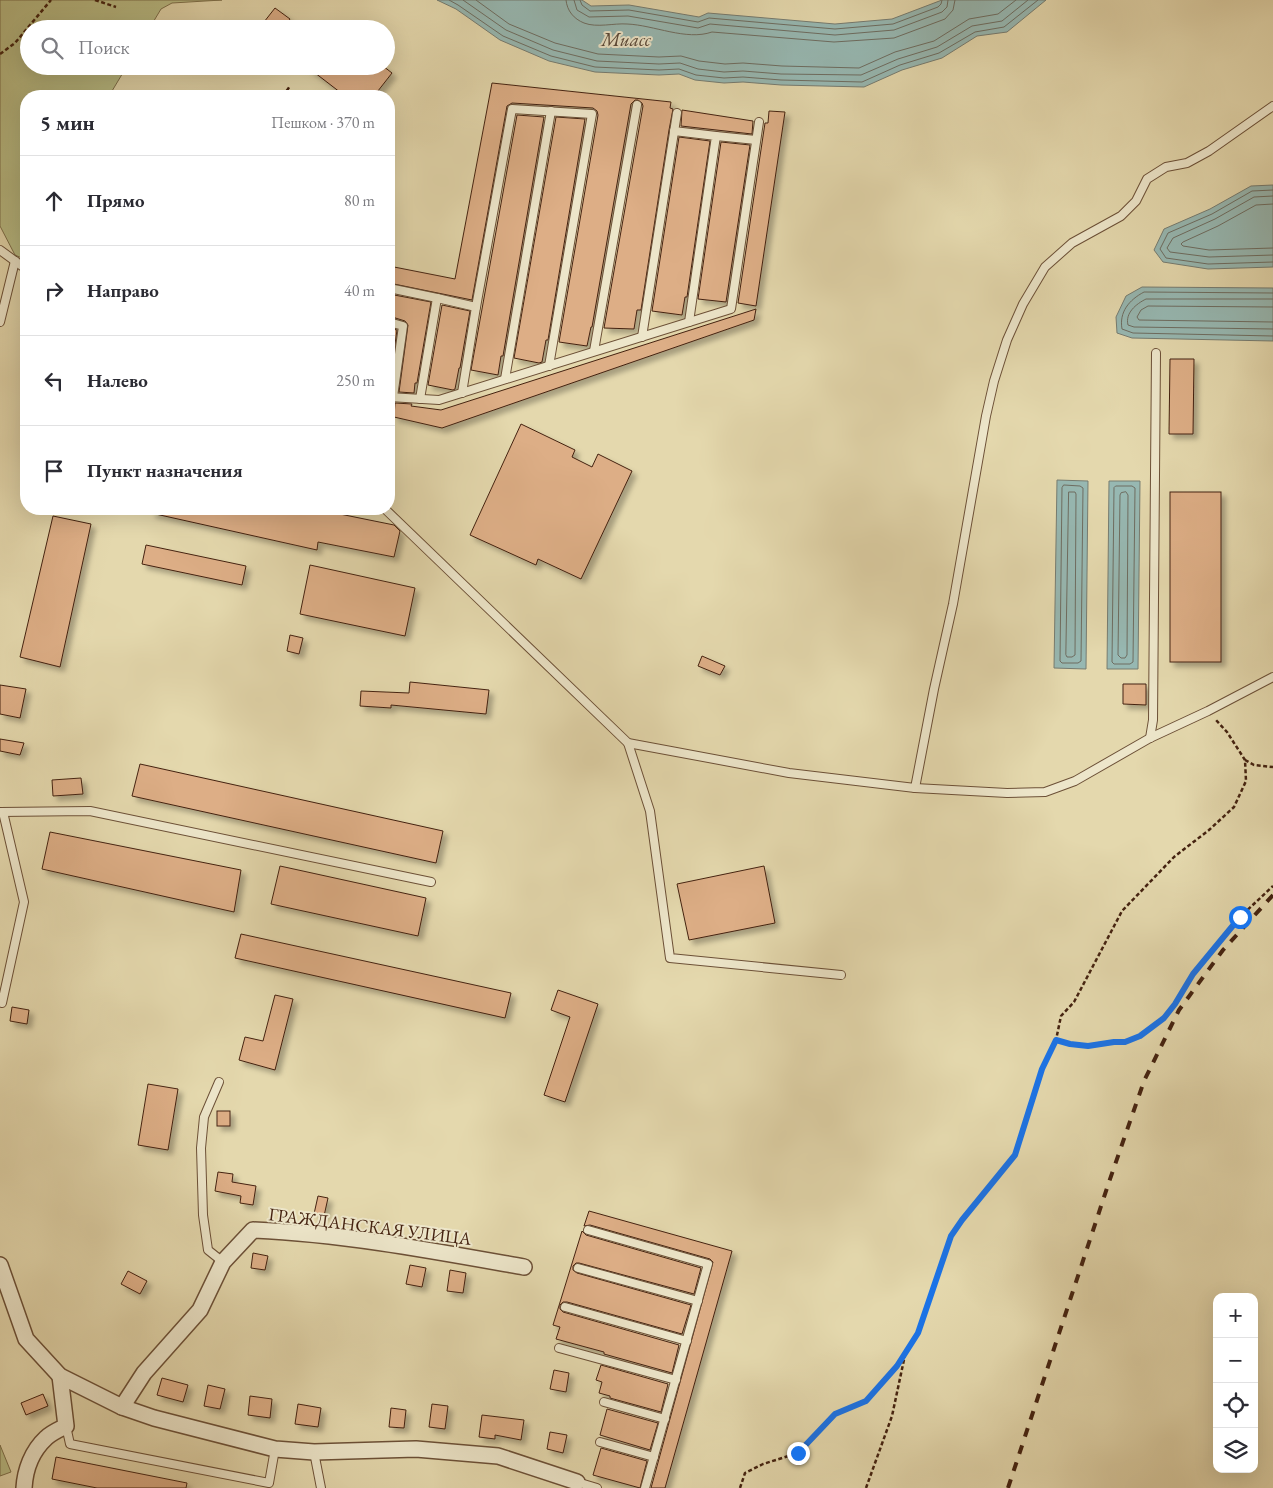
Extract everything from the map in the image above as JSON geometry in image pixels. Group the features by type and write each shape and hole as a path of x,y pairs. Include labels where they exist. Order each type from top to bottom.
{"street":[{"name":"ГРАЖДАНСКАЯ УЛИЦА","path":"122,1407 144,1373 200,1310 223,1262 253,1230 302,1232 524,1267"},
{"path":"0,1265 26,1339 60,1376 122,1407 154,1418 275,1449 314,1452 416,1449 498,1456 577,1482"},
{"path":"24,1488 25,1475 34,1453 46,1437 66,1426 60,1376"}],"lane":[{"path":"594,352 637,105"},
{"path":"915,788 953,604 988,407 1007,340 1023,304 1045,267 1072,243 1121,216 1136,201 1147,180 1166,167 1188,163 1209,151 1273,106"},
{"path":"462,393 512,109 592,114 549,366"},
{"path":"505,380 551,111"},
{"path":"642,337 677,113"},
{"path":"395,397 439,400 731,309 759,122"},
{"path":"674,131 756,140"},
{"path":"689,322 716,136"},
{"path":"0,250 20,265"},
{"path":"0,322 15,261"},
{"path":"395,289 476,307"},
{"path":"420,399 437,298"},
{"path":"395,324 403,326 395,360"},
{"path":"1150,738 1153,720 1156,353"},
{"path":"391,515 628,743 650,811 670,958 841,975"},
{"path":"628,743 789,773 915,788 1007,793 1045,792 1075,781 1150,738 1208,711 1273,677"},
{"path":"2,1003 24,902 2,812 90,811 431,882"},
{"path":"219,1082 204,1117 201,1148 203,1215 208,1250 223,1262"},
{"path":"588,1230 708,1264 645,1488"},
{"path":"578,1268 698,1301"},
{"path":"565,1307 686,1341"},
{"path":"559,1348 676,1380"},
{"path":"604,1402 665,1419"},
{"path":"66,1426 70,1444 269,1483 275,1449"},
{"path":"600,1442 654,1457"},
{"path":"314,1452 321,1488"},
{"path":"577,1482 597,1488"}],"path":[{"path":"34,20 51,0"},
{"path":"95,0 116,7"},
{"path":"0,54 20,37"},
{"path":"287,90 290,86"},
{"path":"1208,711 1226,732 1245,760 1254,765 1273,767"},
{"path":"740,1488 746,1473 772,1460 798,1453 835,1414 866,1401 897,1366 918,1333 951,1236 972,1207 1015,1155 1042,1069 1056,1040 1061,1016 1074,1002 1122,911 1174,858 1234,807 1246,781 1245,760"},
{"path":"1056,1040 1088,1046 1125,1042 1140,1036 1150,1029 1164,1018 1193,974 1240,917 1273,886"},
{"path":"866,1488 892,1416 906,1352"}],"green space":[{"path":"0,0 222,0 172,3 161,9 154,20 20,20 20,75 122,75 113,90 20,90 20,257 15,255 0,226"},
{"path":"0,1445 11,1472 0,1476"}],"water":[{"name":"Миасс","path":"437,0 582,0 591,6 629,5 699,17 708,13 835,24 892,19 942,0 1046,0 1007,32 977,36 942,58 902,70 864,87 743,82 724,83 695,80 679,74 595,72 549,61 500,40 456,9"},
{"path":"1273,185 1273,267 1208,269 1163,262 1154,250 1164,229 1210,209 1251,186"},
{"path":"1142,287 1273,288 1273,341 1132,338 1117,333 1116,317 1126,296"},
{"path":"1057,480 1088,481 1086,669 1054,668"},
{"path":"1109,481 1140,481 1138,669 1107,669"}],"building":[{"path":"275,8 290,19 289,20 266,20"},
{"path":"318,75 390,75 379,90 337,90"},
{"path":"492,83 671,102 670,108 673,109 641,310 637,310 634,329 604,328 643,106 638,100 631,104 592,327 587,346 559,342 598,115 597,111 593,108 512,103 507,106 472,300 395,284 395,267 455,279"},
{"path":"682,110 753,121 752,134 681,126"},
{"path":"769,111 785,112 756,306 738,303 765,123 768,123"},
{"path":"517,115 544,117 503,356 501,356 498,375 471,370"},
{"path":"556,117 585,119 548,340 546,340 542,362 539,363 514,358"},
{"path":"679,137 710,141 687,297 685,297 682,315 652,311"},
{"path":"721,142 750,145 726,302 698,299"},
{"path":"395,295 431,302 414,393 399,392 408,325 405,321 395,318"},
{"path":"442,305 470,311 460,368 455,389 453,390 428,385"},
{"path":"756,309 754,320 442,428 395,417 395,403 412,404 411,406 441,410"},
{"path":"1170,359 1194,359 1193,434 1169,434"},
{"path":"521,424 575,450 572,457 592,467 598,454 632,471 581,579 538,559 536,565 470,535"},
{"path":"1170,492 1221,492 1221,662 1170,662"},
{"path":"160,515 345,515 394,525 400,531 394,557 318,542 317,550"},
{"path":"53,516 91,524 60,667 20,657"},
{"path":"146,545 246,566 242,585 142,564"},
{"path":"310,565 415,588 405,636 300,614"},
{"path":"290,635 303,638 299,654 287,651"},
{"path":"702,656 725,666 720,675 698,666"},
{"path":"410,682 489,690 486,714 391,705 391,708 360,706 361,691 409,693"},
{"path":"1123,684 1146,684 1146,705 1123,704"},
{"path":"0,685 26,689 20,718 0,714"},
{"path":"0,739 24,743 20,755 0,751"},
{"path":"140,764 443,831 436,863 132,796"},
{"path":"81,778 83,794 53,796 52,780"},
{"path":"50,832 241,870 234,912 42,869"},
{"path":"280,866 426,898 418,936 271,904"},
{"path":"764,866 775,923 689,940 677,884"},
{"path":"241,934 511,993 505,1018 235,958"},
{"path":"558,990 598,1004 565,1102 544,1095 570,1017 551,1010"},
{"path":"275,995 293,999 275,1070 239,1060 245,1037 263,1041"},
{"path":"12,1007 29,1010 27,1024 10,1021"},
{"path":"148,1084 178,1089 168,1150 138,1145"},
{"path":"217,1111 230,1111 230,1126 217,1126"},
{"path":"218,1172 233,1174 232,1182 256,1186 253,1205 240,1203 241,1196 215,1191"},
{"path":"318,1196 328,1198 324,1216 314,1214"},
{"path":"589,1211 732,1251 665,1488 651,1488 713,1262 710,1259 590,1225 584,1226"},
{"path":"582,1231 586,1235 701,1268 694,1294 579,1263 573,1266 573,1270 577,1273 691,1305 682,1334 567,1302 563,1302 560,1305 560,1309 563,1312 679,1345 672,1373 556,1339 560,1327 553,1325"},
{"path":"253,1253 268,1256 265,1270 251,1268"},
{"path":"410,1265 426,1268 422,1287 406,1284"},
{"path":"450,1270 466,1273 463,1293 447,1291"},
{"path":"128,1271 147,1281 140,1294 121,1284"},
{"path":"601,1365 668,1384 661,1412 610,1398 610,1396 599,1393 602,1382 596,1380"},
{"path":"554,1370 569,1373 566,1392 550,1389"},
{"path":"162,1378 188,1385 183,1402 157,1395"},
{"path":"208,1385 225,1389 220,1409 204,1406"},
{"path":"43,1394 48,1406 26,1415 21,1403"},
{"path":"250,1396 272,1399 270,1418 248,1415"},
{"path":"298,1404 321,1408 318,1427 295,1424"},
{"path":"432,1404 448,1406 445,1429 429,1427"},
{"path":"391,1408 406,1410 404,1428 389,1427"},
{"path":"607,1409 658,1423 650,1450 600,1435"},
{"path":"482,1415 524,1420 521,1440 495,1435 495,1439 479,1437"},
{"path":"550,1432 567,1435 563,1453 547,1449"},
{"path":"601,1448 647,1461 640,1488 593,1475"},
{"path":"56,1457 187,1483 186,1488 97,1488 52,1479"}],"railway":[{"path":"1008,1488 1144,1081 1179,1010 1223,950 1273,895"}],"route":[{"path":"798,1453 835,1414 866,1401 897,1366 918,1333 951,1236 1015,1155 1042,1069 1056,1040 1088,1046 1125,1042 1140,1036 1164,1018 1193,974 1240,917"}]}
